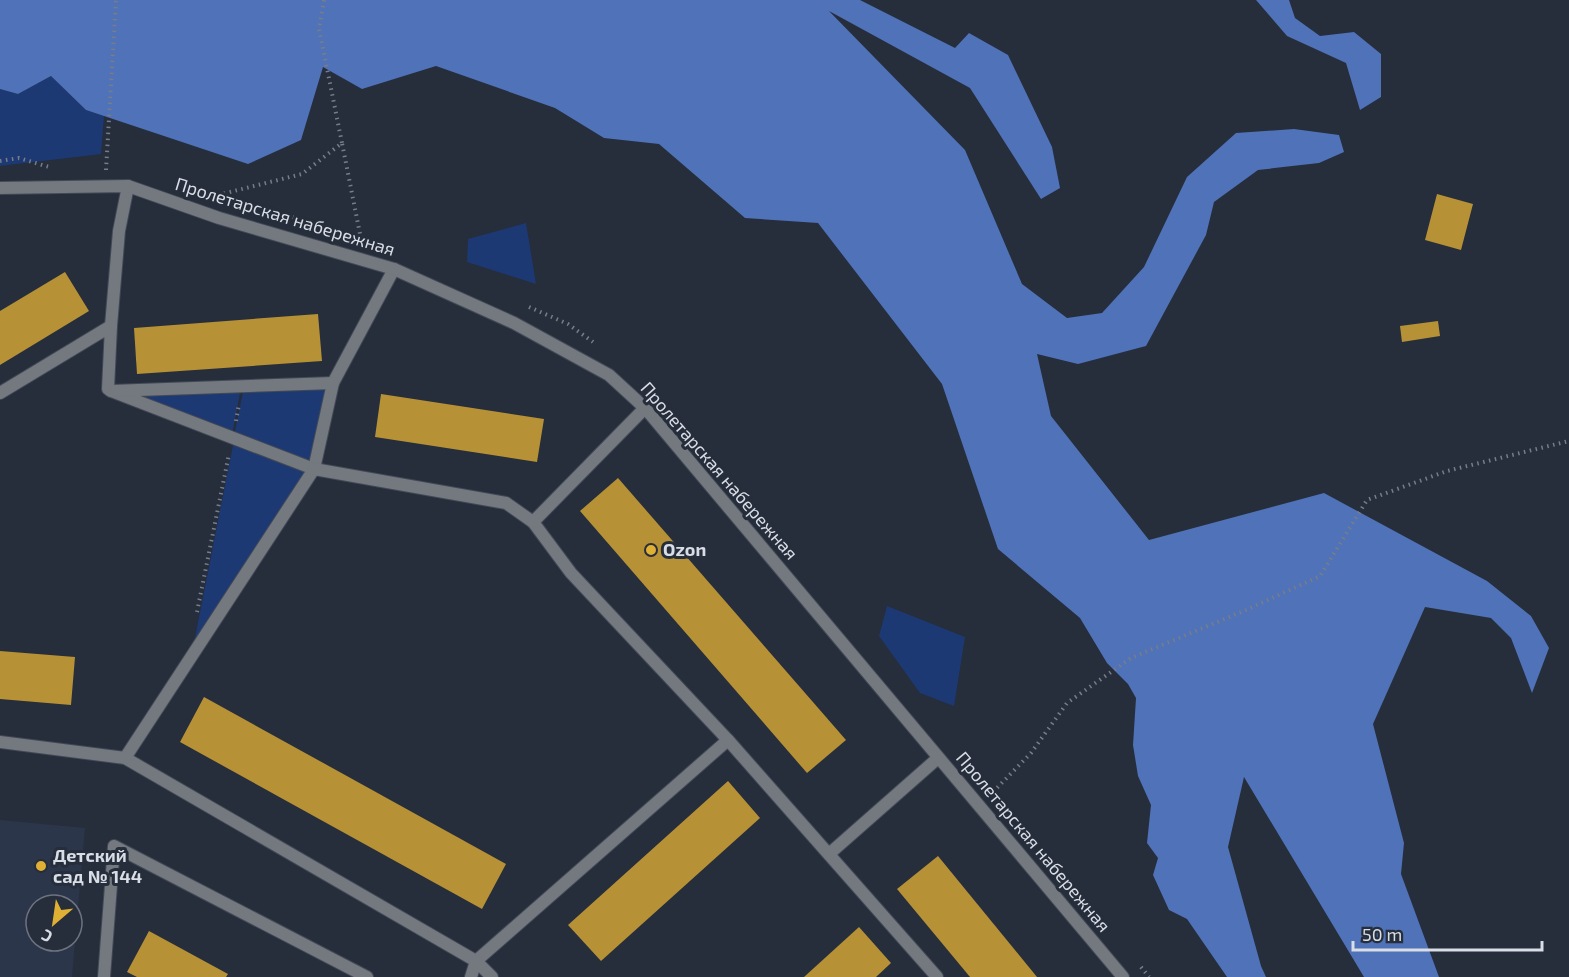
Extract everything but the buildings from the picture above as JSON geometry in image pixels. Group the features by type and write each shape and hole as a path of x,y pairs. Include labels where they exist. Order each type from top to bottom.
{"street":[{"name":"Пролетарская набережная","path":"0,188 128,186 219,218 394,269 514,323 609,375 645,408 1123,977"},
{"path":"128,186 119,231 108,389 314,469 506,503 533,522 571,573 728,740 937,977"},
{"path":"125,758 314,469 333,383 394,269"},
{"path":"0,393 111,326"},
{"path":"111,391 333,383"},
{"path":"533,522 645,408"},
{"path":"471,977 476,961 728,740"},
{"path":"0,742 125,758 476,961 492,977"},
{"path":"829,854 938,758"},
{"path":"104,977 114,846 367,977"}],"path":[{"path":"108,149 116,0"},
{"path":"324,0 320,29 365,260"},
{"path":"207,194 218,195 302,174 342,142"},
{"path":"195,621 243,386"},
{"path":"993,792 1031,753 1066,704 1131,658 1320,576 1367,500 1447,471 1569,441"}],"shaded area":[{"path":"0,0 860,0 955,48 969,33 1008,55 1052,147 1060,188 1041,199 970,88 829,11 965,150 1022,284 1067,318 1102,313 1144,267 1187,177 1236,133 1294,129 1339,135 1344,152 1319,163 1258,170 1214,202 1206,235 1146,346 1078,364 1037,354 1051,416 1149,540 1324,493 1487,581 1531,616 1549,648 1532,693 1511,638 1491,618 1425,607 1373,724 1404,843 1401,874 1439,977 1364,977 1244,777 1228,847 1266,977 1227,977 1187,919 1169,910 1153,875 1158,858 1147,843 1151,805 1138,776 1133,745 1136,698 1128,684 1107,663 1080,618 998,549 942,384 818,223 745,218 659,144 604,138 555,108 436,66 362,89 323,67 301,140 248,164 86,110 51,76 18,94 0,89"},
{"path":"1256,0 1289,0 1295,18 1320,36 1354,32 1381,54 1381,97 1360,110 1346,63 1287,36"},
{"path":"51,76 86,110 104,116 101,154 0,166 0,89 18,94"},
{"path":"526,223 536,284 467,262 468,239"},
{"path":"332,384 313,466 234,436 244,387"},
{"path":"241,388 232,435 125,393"},
{"path":"234,440 311,469 192,653"},
{"path":"887,606 965,637 954,706 920,693 879,636"},
{"name":"Детский сад № 144","path":"0,820 85,828 79,893 24,893 24,953 74,953 72,977 0,977"}],"place":[{"name":"Ozon","path":"651,550"},
{"name":"Детский сад № 144","path":"41,866"}]}
